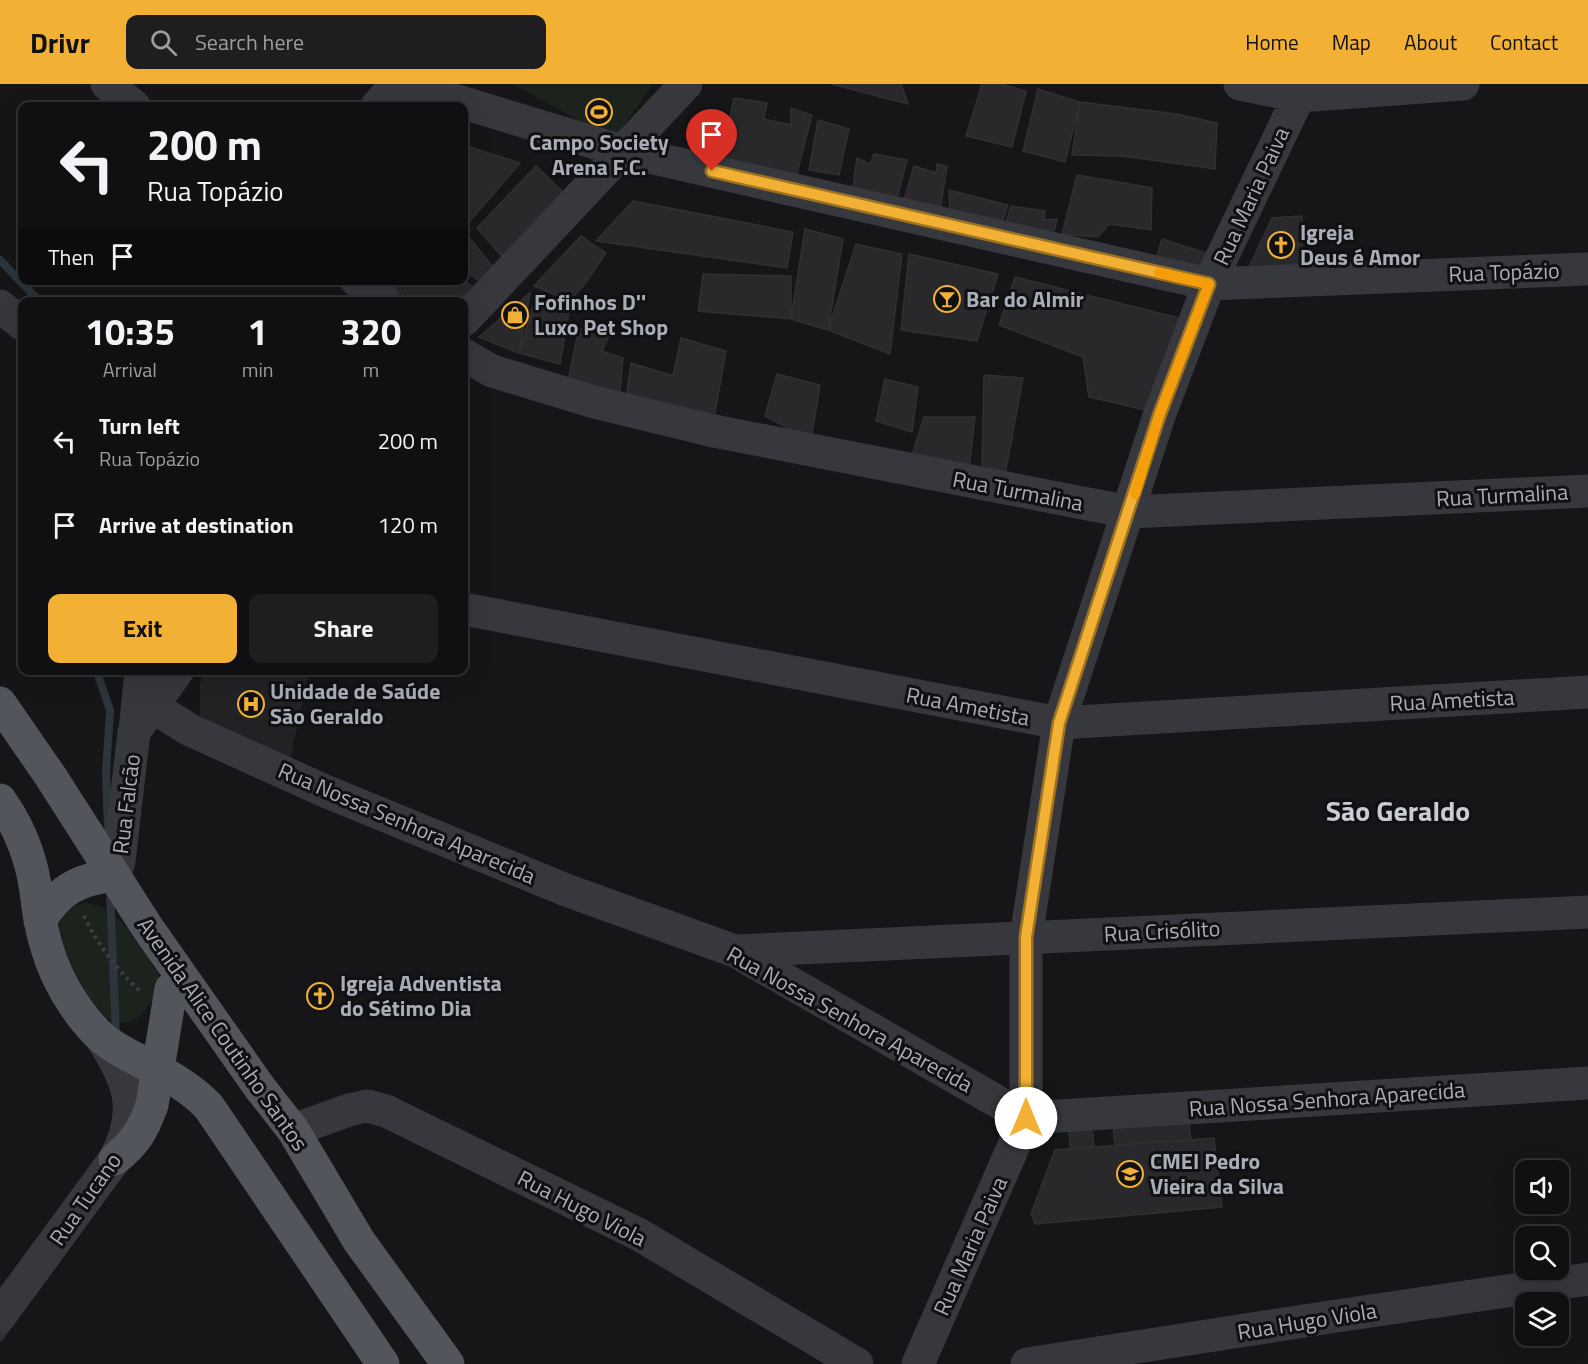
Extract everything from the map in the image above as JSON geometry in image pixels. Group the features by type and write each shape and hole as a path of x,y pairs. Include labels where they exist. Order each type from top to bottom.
{"main road":[{"name":"Avenida Alice Coutinho Santos","path":"0,703 115,876 170,990 260,1088 293,1130 358,1241 448,1364"},
{"path":"4,817 26,850 32,869 40,921 49,953 69,998 101,1037 117,1049 159,1069 189,1087 209,1107 383,1364"},
{"path":"40,921 56,898 72,886 91,878 115,876"},
{"path":"101,1037 114,1039 127,1036 148,1023 170,990"},
{"path":"115,1160 134,1144 152,1105 170,990"},
{"path":"140,1134 150,1123 175,1110 192,1106 209,1107"}],"street":[{"path":"107,84 129,102"},
{"path":"380,102 396,84"},
{"name":"Rua Topázio","path":"401,84 460,102"},
{"path":"468,316 686,84"},
{"path":"1240,84 1299,96 1463,84"},
{"name":"Rua Maria Paiva","path":"918,1364 1026,1118 1026,937 1059,723 1159,416 1209,284 1299,96"},
{"name":"Rua Topázio","path":"468,104 622,151 1209,284 1588,269"},
{"path":"363,285 378,297"},
{"path":"0,306 18,321"},
{"name":"Rua Turmalina","path":"468,357 492,371 594,402 714,431 1129,512 1588,491"},
{"name":"Rua Ametista","path":"468,610 1059,723 1588,692"},
{"name":"Rua Falcão","path":"115,876 144,720 141,675"},
{"path":"144,720 175,675"},
{"name":"Rua Nossa Senhora Aparecida","path":"144,720 190,730 325,791 566,890 735,951 1026,1118 1588,1083"},
{"name":"Rua Crisólito","path":"735,951 1588,912"},
{"name":"Rua Tucano","path":"0,1316 115,1160 127,1132 129,1097 125,1078 101,1037"},
{"name":"Rua Hugo Viola","path":"293,1130 367,1106 386,1111 638,1234 856,1364"},
{"name":"Rua Hugo Viola","path":"1027,1364 1588,1280"}],"path":[{"path":"72,886 94,936 126,979 170,990"}],"shaded area":[{"name":"Campo Society Arena F.C.","path":"513,84 653,84 614,140"},
{"name":"Unidade de Saúde São Geraldo","path":"203,675 308,675 290,760 200,725 200,683"},
{"path":"84,903 96,905 118,919 137,940 158,974 159,983 155,996 147,1008 131,1021 122,1023 114,1021 97,1012 80,989 64,952 59,936 60,921 68,911"}],"building":[{"path":"831,84 901,84 908,104"},
{"path":"982,84 1001,84 1026,91 1012,147 966,136"},
{"path":"1038,89 1080,102 1065,162 1023,151"},
{"path":"734,98 767,103 764,119 791,125 791,108 812,115 796,177 721,161"},
{"path":"1080,102 1177,114 1217,123 1215,169 1122,156 1072,155"},
{"path":"818,120 849,129 839,175 809,170"},
{"path":"468,146 520,163 470,221 468,219"},
{"path":"874,154 907,160 896,203 852,195 857,158 870,164"},
{"path":"937,164 947,166 939,216 901,209 914,166 936,173"},
{"path":"536,166 567,196 506,261 477,228"},
{"path":"1077,175 1152,188 1151,230 1109,224 1098,237 1062,234"},
{"path":"949,190 1008,205 999,232 950,224"},
{"path":"633,201 793,232 787,268 596,241"},
{"path":"1011,206 1045,211 1044,220 1057,219 1052,240 1003,232"},
{"name":"Igreja Deus é Amor","path":"1302,216 1302,272 1244,278 1272,218"},
{"path":"805,229 843,239 828,330 791,319"},
{"path":"468,236 493,267 485,285 468,273"},
{"path":"581,236 606,253 570,301 534,286"},
{"path":"1162,239 1212,255 1203,277 1155,263"},
{"path":"856,244 902,254 890,354 828,330"},
{"name":"Bar do Almir","path":"909,254 998,274 977,341 901,330"},
{"path":"703,274 791,276 791,319 698,311"},
{"path":"1015,277 1183,319 1145,410 1089,397 1083,357 999,325"},
{"path":"468,284 477,290 468,298 406,297 390,285"},
{"name":"Fofinhos D'' Luxo Pet Shop","path":"530,293 519,353 479,337"},
{"path":"535,300 569,311 560,364 519,353"},
{"path":"579,328 609,336 602,351 623,358 620,392 568,381"},
{"path":"681,338 726,351 714,418 626,398 631,363 673,376"},
{"path":"777,374 820,385 811,440 765,416"},
{"path":"984,375 1023,378 1005,475 982,469"},
{"path":"885,379 918,387 912,432 876,421"},
{"path":"924,417 975,417 969,469 912,455"},
{"path":"1188,1118 1191,1140 1115,1145 1113,1125"},
{"path":"1092,1127 1094,1147 1070,1149 1069,1128"},
{"name":"CMEI Pedro Vieira da Silva","path":"1214,1138 1222,1207 1035,1224 1031,1214 1055,1150"}],"waterway":[{"path":"0,260 18,279"},
{"path":"24,285 35,297"},
{"path":"98,675 110,710 106,773 108,830"},
{"path":"110,890 116,1036"},
{"path":"0,1337 10,1323"}],"slow traffic":[{"path":"1135,494 1159,416 1209,284 1159,273"}],"place":[{"name":"Campo Society Arena F.C.","path":"599,112"},
{"name":"Igreja Deus é Amor","path":"1281,245"},
{"name":"Bar do Almir","path":"947,299"},
{"name":"Fofinhos D'' Luxo Pet Shop","path":"515,315"},
{"name":"Unidade de Saúde São Geraldo","path":"251,704"},
{"name":"Igreja Adventista do Sétimo Dia","path":"320,996"},
{"name":"CMEI Pedro Vieira da Silva","path":"1130,1174"}],"district":[{"name":"São Geraldo","path":"1398,810"}],"route":[{"path":"712,171 1209,284 1159,416 1059,723 1026,937 1026,1118"}]}
